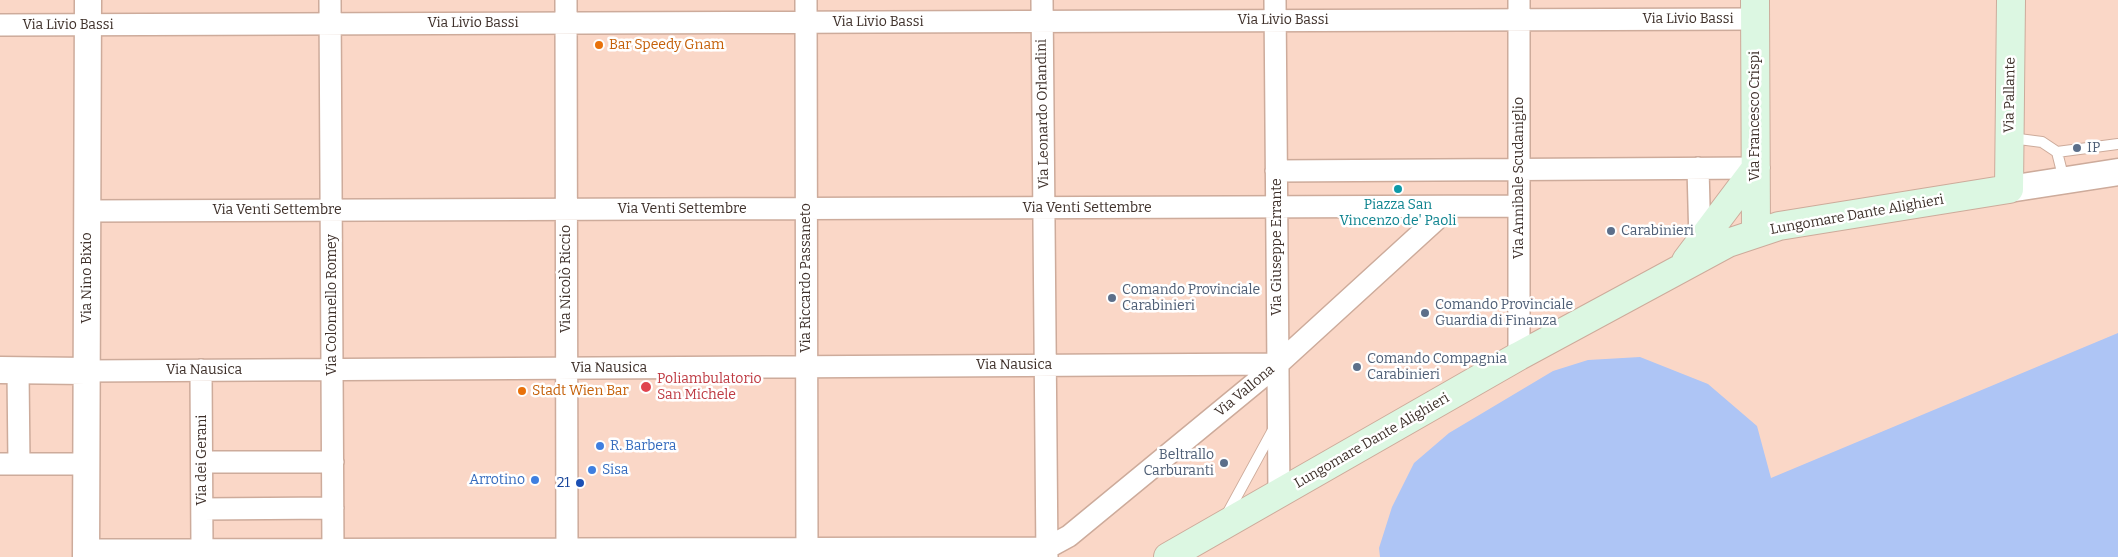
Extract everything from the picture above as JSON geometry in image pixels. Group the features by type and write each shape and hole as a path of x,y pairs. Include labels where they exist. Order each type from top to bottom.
{"main road":[{"name":"Via Pallante","path":"2009,190 2011,0"},
{"name":"Via Francesco Crispi","path":"1755,9 1756,232"},
{"path":"1681,268 1756,168"},
{"name":"Lungomare Dante Alighieri","path":"1168,557 1519,356 1728,243 1756,232 1780,226 2009,190"}],"street":[{"name":"Via Colonnello Romey","path":"330,0 333,550"},
{"name":"Via Nicolò Riccio","path":"566,0 567,553"},
{"name":"Via Riccardo Passaneto","path":"806,0 807,553"},
{"name":"Via Leonardo Orlandini","path":"1042,0 1047,553"},
{"name":"Via Livio Bassi","path":"0,25 88,12 330,24 1043,21 1275,10 1755,9"},
{"name":"Via Giuseppe Errante","path":"1275,10 1279,494"},
{"name":"Via Annibale Scudaniglio","path":"1519,10 1519,356"},
{"name":"Via Nino Bixio","path":"86,554 88,12"},
{"path":"1698,168 1700,243"},
{"path":"1276,171 1756,168"},
{"name":"Lungomare Dante Alighieri","path":"2009,190 2118,172"},
{"name":"Via Venti Settembre","path":"87,211 1519,206"},
{"name":"Via Vallona","path":"1047,553 1278,364 1450,207"},
{"name":"Via Nausica","path":"9,370 1278,364"},
{"path":"9,370 9,464 86,464"},
{"name":"Via dei Gerani","path":"201,370 202,550"},
{"path":"202,462 332,462"},
{"path":"202,509 333,508"},
{"path":"86,554 202,550 245,553 333,550 369,553 1047,553"}],"lane":[{"path":"2010,138 2042,142 2057,152 2065,181"},
{"path":"2057,152 2118,144"},
{"path":"1219,528 1278,420"}],"water":[{"path":"2118,333 2118,557 1380,557 1379,548 1392,507 1414,463 1449,433 1553,371 1588,360 1640,357 1708,384 1757,426 1771,478"}],"place":[{"name":"Bar Speedy Gnam","path":"599,45"},
{"name":"IP","path":"2077,148"},
{"name":"Piazza San Vincenzo de' Paoli","path":"1398,189"},
{"name":"Carabinieri","path":"1611,231"},
{"name":"Comando Provinciale Carabinieri","path":"1112,298"},
{"name":"Comando Provinciale Guardia di Finanza","path":"1425,313"},
{"name":"Comando Compagnia Carabinieri","path":"1357,367"},
{"name":"Poliambulatorio San Michele","path":"646,387"},
{"name":"Stadt Wien Bar","path":"522,391"},
{"name":"R. Barbera","path":"600,446"},
{"name":"Beltrallo Carburanti","path":"1224,463"},
{"name":"Sisa","path":"592,470"},
{"name":"Arrotino","path":"535,480"},
{"name":"21","path":"580,483"}]}
